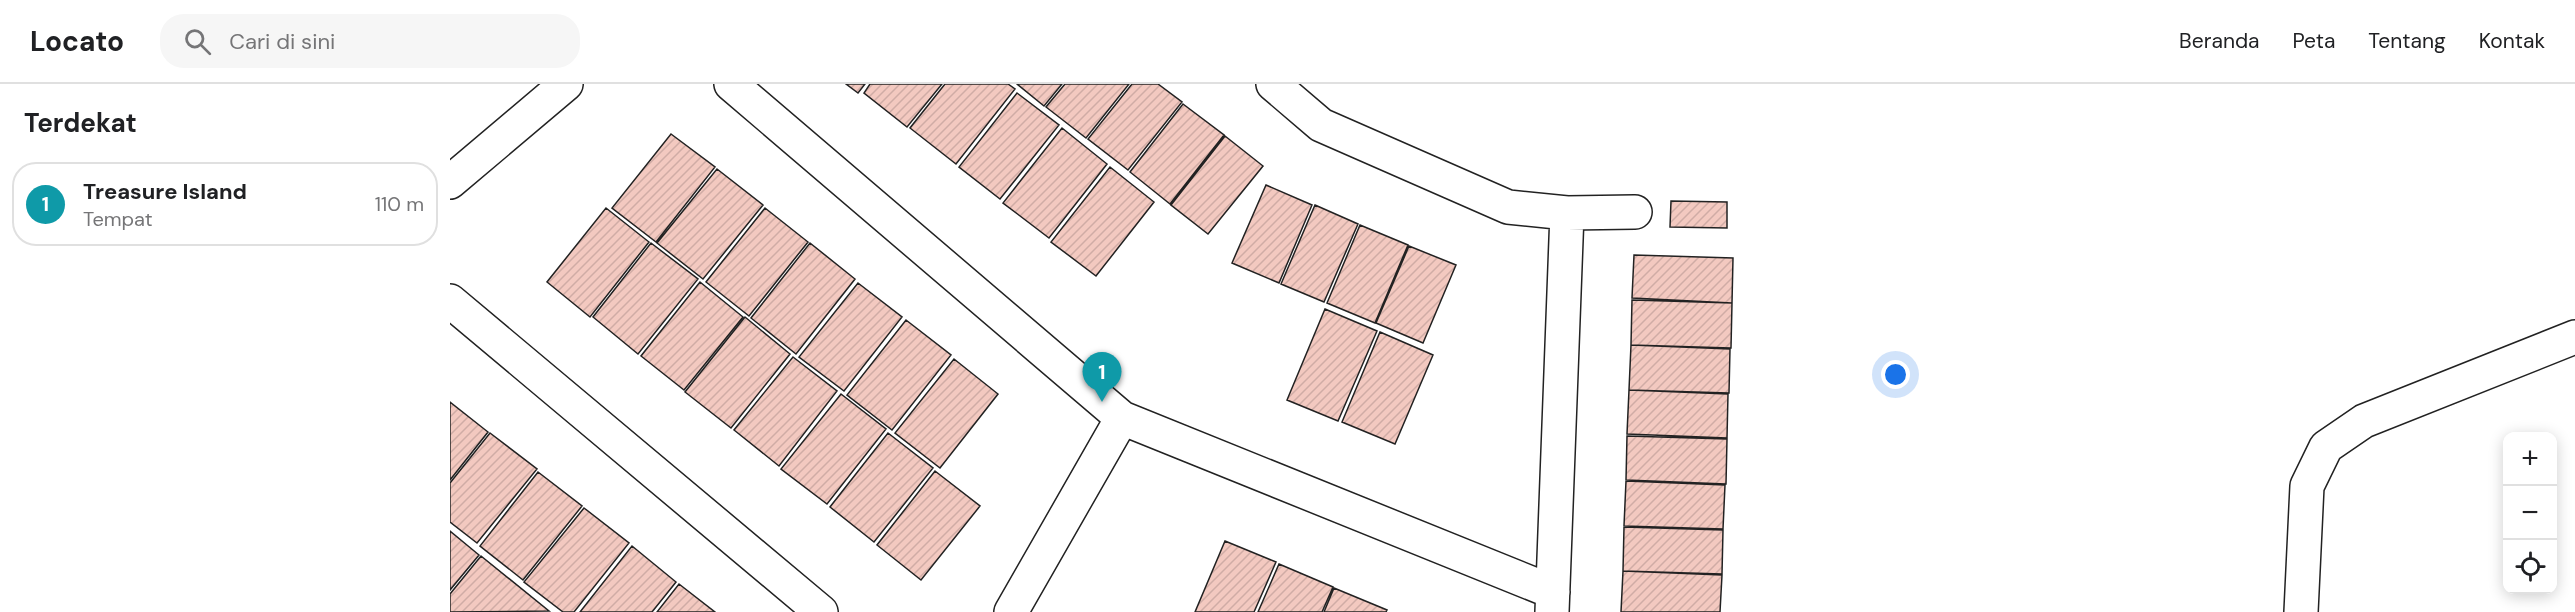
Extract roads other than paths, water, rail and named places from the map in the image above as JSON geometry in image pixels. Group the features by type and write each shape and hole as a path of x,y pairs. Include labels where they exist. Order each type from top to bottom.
{"street":[{"path":"450,182 566,84"},
{"path":"731,84 1122,418 1553,602 1567,213"},
{"path":"1273,84 1321,125 1508,207 1567,213 1635,212"},
{"path":"450,301 821,612"},
{"path":"2301,612 2307,486 2326,447 2364,421 2575,337"},
{"path":"1011,612 1122,418"}],"place":[{"name":"Treasure Island","path":"1102,402"}]}
